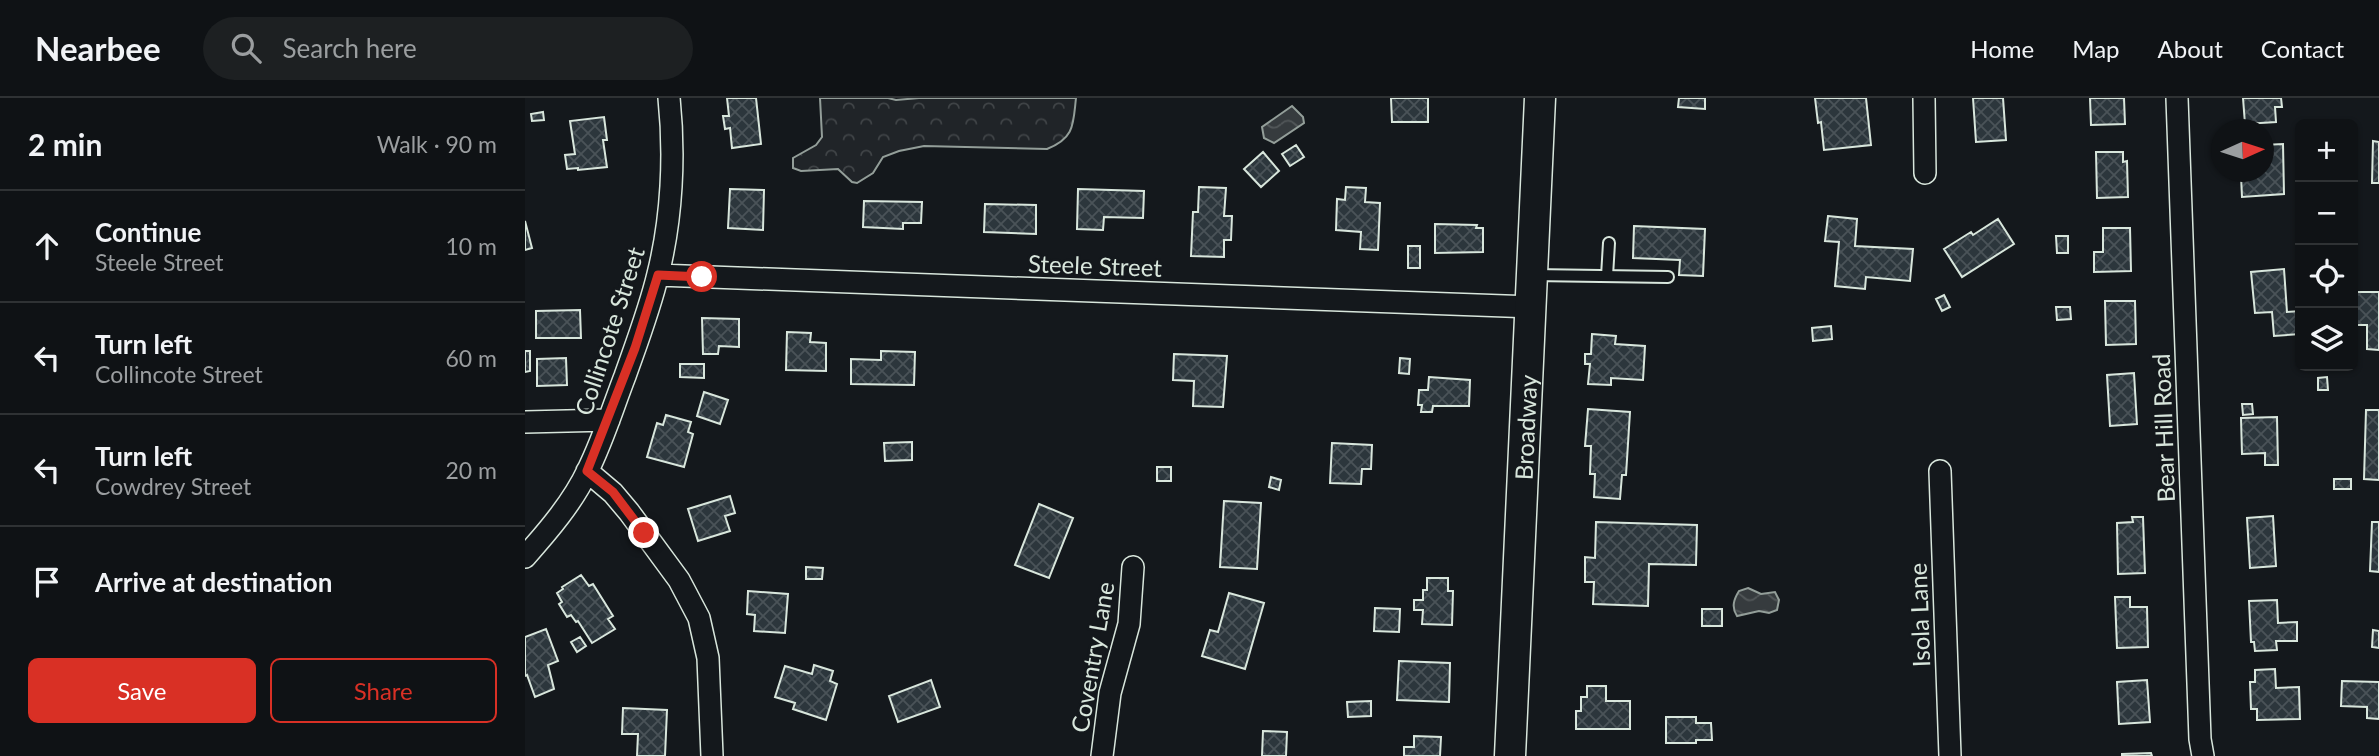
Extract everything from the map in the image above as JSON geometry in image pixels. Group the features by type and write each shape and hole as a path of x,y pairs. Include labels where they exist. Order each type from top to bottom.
{"main road":[{"name":"Broadway","path":"1510,756 1540,98"}],"street":[{"name":"Collincote Street","path":"525,557 567,504 587,471 609,420 658,275 670,192 672,128 669,98"},
{"path":"1924,98 1925,173"},
{"name":"Bear Hill Road","path":"2177,98 2200,739 2203,756"},
{"name":"Steele Street","path":"658,275 1531,307"},
{"path":"525,422 609,420"},
{"path":"587,471 613,492 629,512 678,580 695,609 703,629 708,657 712,756"},
{"name":"Isola Lane","path":"1940,471 1950,756"},
{"name":"Coventry Lane","path":"1102,756 1111,693 1129,624 1133,567"}],"lane":[{"path":"1607,276 1609,243"},
{"path":"1533,275 1668,277"}],"green space":[{"path":"820,98 1076,98 1073,123 1068,135 1047,149 924,146 883,157 873,173 857,183 852,182 838,169 801,171 793,168 793,158 816,145 822,137"}],"water":[{"path":"1292,106 1303,117 1304,123 1274,143 1264,138 1262,127"},
{"path":"1748,588 1761,594 1775,592 1779,600 1777,610 1737,616 1734,606 1736,597 1739,591"}],"building":[{"path":"727,98 756,98 761,144 732,148 730,128 725,129 723,116 729,116"},
{"path":"1391,98 1428,98 1428,122 1392,122"},
{"path":"1679,98 1705,98 1705,109 1678,107"},
{"path":"1815,98 1866,98 1871,145 1824,150"},
{"path":"1973,98 2003,98 2006,140 1976,142"},
{"path":"2090,98 2124,98 2125,124 2091,125"},
{"path":"2243,98 2281,98 2282,107 2275,107 2276,122 2274,119 2245,119"},
{"path":"543,112 544,120 532,121 531,114"},
{"path":"604,117 607,140 603,140 607,167 567,169 565,155 575,154 570,121"},
{"path":"2373,141 2379,142 2379,183 2372,183"},
{"path":"2274,144 2283,144 2284,194 2242,197 2241,182 2274,182"},
{"path":"1296,145 1304,157 1290,166 1282,154"},
{"path":"1263,152 1279,171 1261,187 1244,169"},
{"path":"2096,152 2123,152 2123,162 2127,161 2128,197 2097,198"},
{"path":"1199,187 1226,188 1224,216 1232,216 1231,240 1224,240 1224,257 1191,256 1193,212 1198,212"},
{"path":"1346,187 1366,188 1365,202 1380,203 1378,250 1360,249 1361,232 1336,230 1337,199 1345,200"},
{"path":"730,189 764,190 763,230 728,228"},
{"path":"1078,189 1144,191 1143,218 1104,217 1103,230 1077,229"},
{"path":"864,201 922,202 921,223 903,223 903,229 863,227"},
{"path":"985,204 1036,205 1036,234 984,232"},
{"path":"1828,216 1857,219 1855,246 1913,249 1910,281 1866,277 1865,289 1835,286 1839,242 1825,241"},
{"path":"1998,219 2014,244 1962,277 1944,249"},
{"path":"525,221 532,248 525,250"},
{"path":"1435,224 1477,225 1476,228 1483,228 1483,252 1435,253"},
{"path":"1634,226 1705,229 1703,276 1679,275 1680,260 1633,258"},
{"path":"2103,228 2130,228 2131,271 2094,272 2094,252 2103,252"},
{"path":"2056,236 2068,236 2068,253 2057,253"},
{"path":"1408,246 1420,246 1420,268 1408,268"},
{"path":"2284,269 2287,312 2295,311 2295,334 2274,336 2272,312 2255,313 2251,272"},
{"path":"2358,292 2379,292 2379,350 2367,349 2367,325 2358,325"},
{"path":"1944,295 1950,307 1942,311 1936,299"},
{"path":"2105,301 2135,301 2136,344 2106,345"},
{"path":"2056,307 2070,307 2071,319 2057,320"},
{"path":"580,310 581,338 536,338 536,311"},
{"path":"702,318 739,319 739,347 719,346 718,354 703,354"},
{"path":"1831,326 1832,339 1813,341 1812,328"},
{"path":"787,332 811,333 810,342 826,343 826,371 786,370"},
{"path":"1592,334 1616,336 1615,344 1645,346 1643,380 1611,378 1611,385 1588,384 1590,364 1585,364 1585,354 1591,354"},
{"path":"525,351 530,351 530,371 525,372"},
{"path":"881,351 915,352 914,385 851,384 851,359 881,360"},
{"path":"1174,354 1227,356 1223,407 1193,406 1194,381 1173,380"},
{"path":"566,358 567,385 537,386 537,359"},
{"path":"1400,358 1410,359 1409,374 1399,373"},
{"path":"680,364 704,364 704,378 680,377"},
{"path":"2134,373 2137,424 2110,426 2107,375"},
{"path":"1429,377 1470,380 1469,406 1433,406 1432,412 1421,412 1422,405 1418,405 1419,390 1428,390"},
{"path":"2327,377 2328,390 2318,390 2318,378"},
{"path":"704,392 728,400 720,424 697,416"},
{"path":"2242,404 2252,404 2253,414 2243,415"},
{"path":"1588,409 1630,412 1626,475 1622,475 1620,499 1594,497 1595,474 1590,474 1591,446 1585,446"},
{"path":"2366,410 2379,410 2379,480 2364,479"},
{"path":"666,415 691,422 688,432 693,434 684,467 647,457 657,423 663,425"},
{"path":"2277,417 2278,465 2265,465 2265,453 2242,454 2241,418"},
{"path":"912,442 912,460 885,461 884,443"},
{"path":"1332,443 1372,445 1371,469 1362,469 1361,484 1330,483"},
{"path":"1157,467 1171,467 1171,481 1157,481"},
{"path":"1271,477 1281,480 1279,490 1269,487"},
{"path":"2334,479 2351,479 2351,489 2334,489"},
{"path":"730,496 735,513 725,516 730,531 698,541 688,509"},
{"path":"1224,501 1261,503 1257,569 1220,567"},
{"path":"1039,504 1073,518 1049,578 1015,565"},
{"path":"2273,516 2276,566 2250,568 2247,518"},
{"path":"2132,517 2143,517 2145,573 2118,574 2117,523 2133,522"},
{"path":"1596,522 1697,525 1696,565 1649,564 1648,606 1593,604 1594,582 1585,582 1585,557 1595,558"},
{"path":"2372,522 2379,522 2379,572 2370,571"},
{"path":"806,567 823,568 822,579 806,579"},
{"path":"581,575 589,586 593,584 613,616 608,619 615,629 592,643 578,621 571,615 567,617 559,604 562,602 557,593"},
{"path":"1427,578 1448,578 1448,591 1453,591 1452,625 1422,624 1423,610 1414,610 1414,600 1423,600 1423,590 1427,590"},
{"path":"748,591 788,594 785,633 754,631 755,615 747,614"},
{"path":"1229,593 1264,603 1245,669 1202,656 1210,630 1218,632"},
{"path":"2115,597 2130,597 2130,607 2147,607 2148,647 2117,648"},
{"path":"2277,600 2278,623 2297,622 2297,641 2276,641 2277,650 2255,651 2254,642 2251,642 2249,601"},
{"path":"1375,608 1400,609 1399,632 1374,631"},
{"path":"1702,609 1722,609 1722,626 1702,626"},
{"path":"546,629 558,661 548,665 554,689 535,697 527,675 525,676 525,637"},
{"path":"2373,630 2379,631 2379,648 2372,647"},
{"path":"580,637 586,646 577,652 571,642"},
{"path":"1399,661 1450,663 1449,702 1397,700"},
{"path":"814,665 833,671 830,681 837,684 826,720 793,709 795,703 775,697 785,666 812,674"},
{"path":"2275,669 2276,688 2299,687 2300,719 2257,720 2257,709 2251,709 2250,682 2255,682 2255,670"},
{"path":"931,680 940,707 898,722 889,696"},
{"path":"2147,680 2150,722 2119,724 2117,682"},
{"path":"2342,681 2379,682 2379,719 2367,718 2367,707 2341,706"},
{"path":"1587,686 1606,686 1606,701 1630,701 1630,729 1576,729 1576,711 1581,711 1581,697 1587,697"},
{"path":"1371,701 1371,716 1348,717 1347,702"},
{"path":"623,708 667,710 665,756 637,756 638,734 622,734"},
{"path":"1666,717 1696,717 1696,723 1711,723 1712,740 1666,743"},
{"path":"1263,731 1287,732 1286,756 1262,756"},
{"path":"1414,736 1441,737 1440,756 1404,756 1404,747 1414,747"},
{"path":"2151,753 2152,756 2122,756 2122,754"}],"route":[{"path":"644,533 613,492 587,471 609,420 658,275 702,277"}]}
